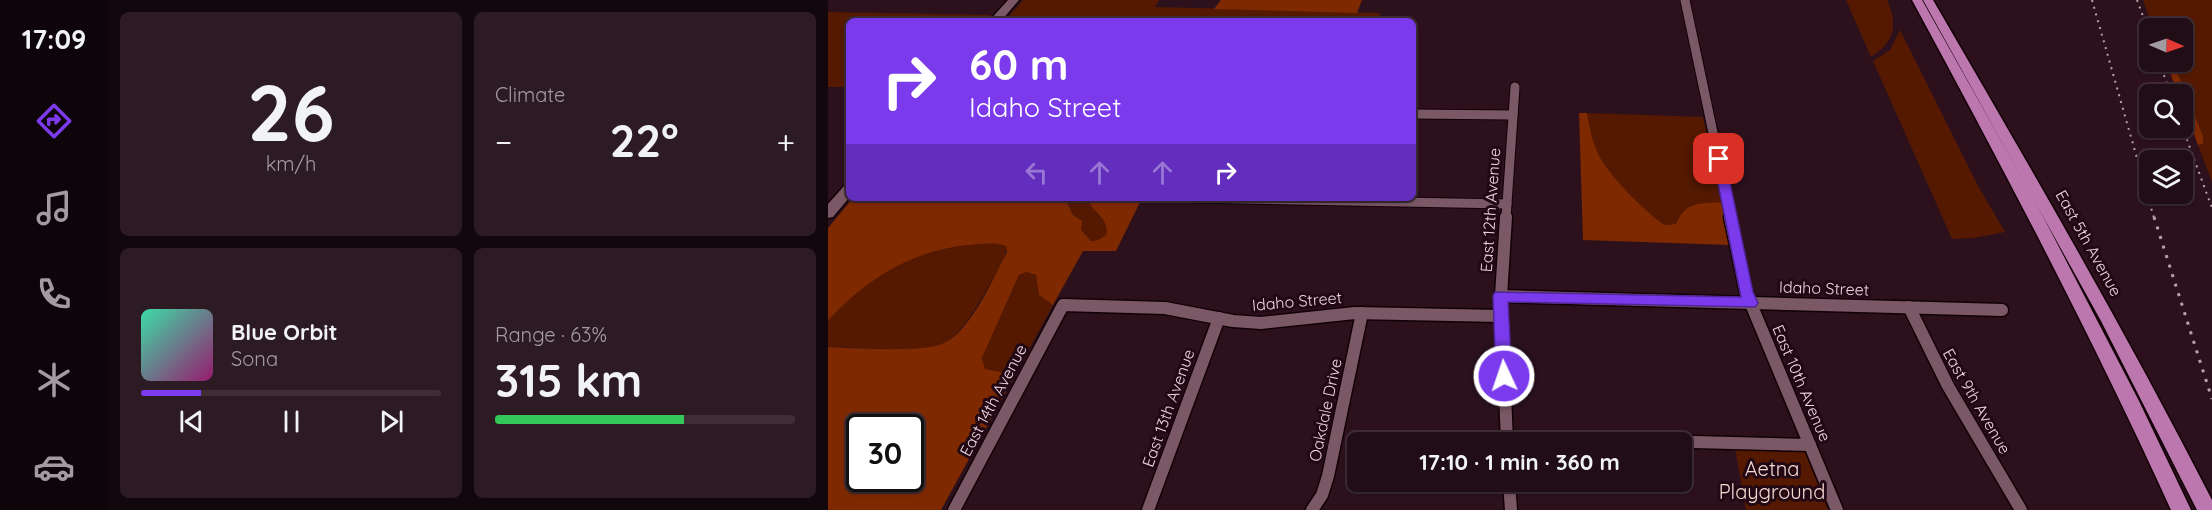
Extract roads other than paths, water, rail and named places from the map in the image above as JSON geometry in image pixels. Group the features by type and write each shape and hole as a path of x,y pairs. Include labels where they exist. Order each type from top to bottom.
{"main road":[{"name":"East 5th Avenue","path":"1917,0 2027,199 2133,407 2181,510"},
{"name":"East 5th Avenue","path":"1928,0 2043,200 2134,367 2207,510"}],"street":[{"path":"998,18 1014,0"},
{"name":"East 10th Avenue","path":"1685,0 1746,292 1838,510"},
{"name":"East 12th Avenue","path":"1507,432 1500,296 1515,87"},
{"path":"1416,114 1513,115"},
{"path":"828,213 846,192"},
{"path":"1351,201 1507,204"},
{"name":"Idaho Street","path":"1500,296 2002,310"},
{"name":"Idaho Street","path":"1063,305 1165,308 1261,323 1362,313 1500,315"},
{"name":"East 14th Avenue","path":"954,510 1063,305"},
{"name":"East 9th Avenue","path":"1909,307 1937,366 2021,510"},
{"name":"Oakdale Drive","path":"1312,510 1322,495 1328,476 1362,313"},
{"name":"East 13th Avenue","path":"1148,510 1219,318"},
{"path":"1692,443 1810,445"},
{"path":"1510,492 1511,510"}],"railway":[{"path":"2092,0 2154,218"},
{"path":"2137,0 2144,18"},
{"path":"2163,72 2167,84"},
{"path":"2186,138 2212,208"},
{"path":"2154,217 2212,399"}],"park label":[{"name":"Aetna Playground","path":"1772,480"}]}
